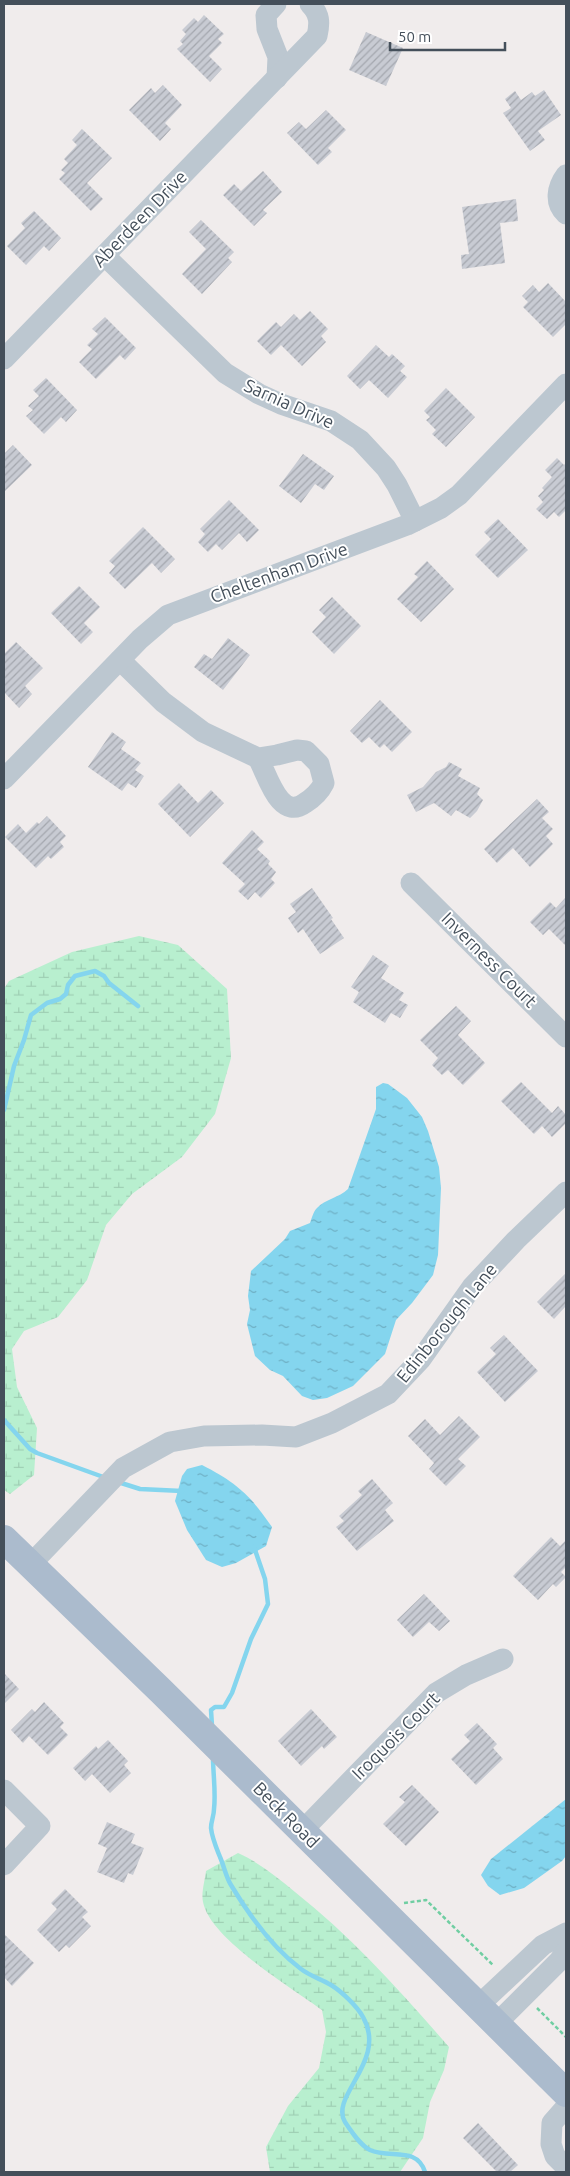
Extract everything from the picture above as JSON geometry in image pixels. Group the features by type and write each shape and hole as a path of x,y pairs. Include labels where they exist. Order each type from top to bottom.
{"main road":[{"name":"Beck Road","path":"4,1538 566,2093"}],"street":[{"path":"276,4 266,15 267,29 278,57 277,78"},
{"name":"Aberdeen Drive","path":"4,359 317,36 320,24 316,11 310,4"},
{"path":"566,176 559,184 558,198 566,214"},
{"name":"Sarnia Drive","path":"105,256 225,373 259,394 281,404 331,421 360,440 386,468 415,521"},
{"name":"Cheltenham Drive","path":"4,779 152,628 168,615 415,521 441,508 459,495 566,384"},
{"path":"120,660 163,702 203,732 258,758"},
{"name":"Inverness Court","path":"411,883 566,1037"},
{"name":"Edinborough Lane","path":"31,1564 123,1468 170,1442 204,1436 262,1435 296,1437 332,1423 388,1394 421,1359 472,1288 516,1240 566,1192"},
{"name":"Iroquois Court","path":"302,1831 436,1693 466,1675 503,1659"},
{"path":"4,1790 40,1826 4,1865"},
{"path":"487,2015 506,1978 542,1945 566,1933"},
{"path":"487,2015 524,1996 566,1951"},
{"path":"566,2107 552,2123 551,2144 555,2156 566,2167"}],"path":[{"path":"400,1900 404,1903 426,1900 506,1978"},
{"path":"524,1996 566,2037"}],"green space":[{"path":"139,936 178,945 227,989 231,1058 215,1114 182,1157 132,1194 106,1225 87,1280 58,1317 24,1331 12,1349 17,1387 37,1428 34,1475 10,1494 4,1490 4,989 9,981 72,952"},
{"path":"238,1853 254,1861 275,1876 336,1927 394,1986 449,2047 444,2070 430,2102 423,2138 400,2172 270,2172 266,2147 288,2106 319,2068 326,2032 322,2010 254,1961 220,1931 209,1916 203,1902 206,1871"}],"water":[{"path":"383,1083 388,1084 407,1098 422,1117 428,1131 439,1167 441,1188 438,1255 433,1275 412,1303 396,1320 385,1354 353,1386 327,1398 313,1400 302,1396 283,1376 270,1370 255,1356 247,1324 250,1310 248,1296 251,1271 285,1239 290,1231 310,1223 314,1211 320,1205 348,1189 376,1109 376,1087"},
{"path":"202,1465 225,1478 242,1491 257,1506 272,1527 266,1546 236,1563 222,1567 206,1560 187,1530 175,1501 182,1476 187,1469"},
{"path":"566,1799 566,1856 562,1861 524,1888 500,1895 488,1886 481,1875 491,1859"}],"building":[{"path":"204,15 224,34 218,39 222,43 209,56 222,69 210,82 177,49 183,44 180,41 186,34 182,30 194,18 198,22"},
{"path":"366,32 403,48 386,86 349,70"},
{"path":"163,85 182,105 165,123 171,129 160,141 129,110 151,88 155,93"},
{"path":"544,90 561,115 538,131 545,140 530,151 503,113 511,108 505,99 515,91 521,100 532,92 535,96"},
{"path":"326,110 346,130 328,148 332,152 318,165 287,133 299,122 306,129"},
{"path":"82,129 112,158 87,183 103,199 91,211 59,179 65,173 61,170 68,163 64,159 77,145 72,140"},
{"path":"263,171 282,192 263,210 267,213 254,226 223,195 234,184 241,191"},
{"path":"516,199 518,221 500,223 505,263 462,269 461,255 469,254 462,207"},
{"path":"34,211 61,238 49,251 44,246 26,265 7,246 25,228 21,223"},
{"path":"201,220 234,252 228,258 232,262 202,294 182,274 206,249 189,232"},
{"path":"548,283 566,302 566,324 553,337 523,307 528,302 522,296 533,285 539,292"},
{"path":"310,311 328,329 321,336 326,342 302,366 281,345 271,355 257,341 276,322 281,327 294,314 300,320"},
{"path":"105,317 136,348 125,360 120,355 96,379 79,362 92,349 87,345 98,334 92,329"},
{"path":"376,345 389,357 392,354 405,366 400,371 407,377 388,398 369,380 360,389 347,376"},
{"path":"46,378 77,410 66,422 61,417 44,434 26,416 33,410 28,406 39,396 33,390"},
{"path":"446,388 475,417 446,447 432,434 436,430 426,420 430,417 424,411"},
{"path":"13,445 32,465 4,492 4,454"},
{"path":"303,454 334,476 324,490 315,484 301,503 279,486"},
{"path":"557,458 564,465 566,463 566,510 559,517 554,512 547,519 536,509 543,502 538,496 544,490 542,488 552,477 545,470"},
{"path":"229,500 259,530 247,542 239,533 222,550 216,544 208,552 198,542 205,534 200,529"},
{"path":"498,519 528,550 498,578 475,555 491,539 484,532"},
{"path":"143,527 175,559 161,573 152,563 125,589 109,573 115,566 109,561"},
{"path":"427,561 454,589 421,622 397,599 418,577 414,574"},
{"path":"79,586 100,607 84,623 93,632 81,644 51,613"},
{"path":"332,597 361,626 334,654 312,632 326,617 319,610"},
{"path":"228,638 250,655 223,690 194,667 204,654 212,659"},
{"path":"16,642 43,668 25,686 32,694 19,708 4,692 4,654"},
{"path":"380,700 412,732 392,752 384,744 380,748 369,737 362,743 350,731"},
{"path":"112,732 126,742 121,749 141,763 135,770 144,776 136,788 128,783 122,791 88,767"},
{"path":"449,762 462,769 458,776 480,788 477,794 483,800 477,811 470,818 456,810 451,816 434,803 416,812 407,795 423,787 436,772 446,767"},
{"path":"179,783 198,803 211,790 224,803 190,837 158,804"},
{"path":"537,799 549,812 542,818 553,829 546,836 553,844 530,867 513,848 497,863 484,849"},
{"path":"47,816 66,836 60,842 64,847 51,859 48,856 36,868 5,837 18,824 26,833 37,822 39,824"},
{"path":"252,830 264,842 257,849 270,861 268,864 276,872 271,879 275,883 261,898 255,892 248,900 238,891 245,884 222,863"},
{"path":"312,888 333,918 331,919 344,938 320,954 303,929 298,933 288,918 296,912 290,904"},
{"path":"566,897 566,946 549,929 543,935 530,922 550,902 556,908"},
{"path":"373,955 389,966 381,978 404,993 399,1000 408,1005 400,1018 391,1013 385,1023 353,1002 359,992 351,987"},
{"path":"456,1006 471,1021 458,1035 485,1063 463,1085 448,1070 442,1075 432,1065 438,1058 420,1040"},
{"path":"521,1082 552,1113 558,1106 566,1115 566,1123 552,1137 542,1126 534,1134 501,1101"},
{"path":"566,1273 566,1306 554,1319 537,1302"},
{"path":"504,1335 538,1371 505,1402 477,1372 496,1354 490,1348"},
{"path":"459,1416 480,1437 458,1459 466,1466 446,1486 429,1469 434,1463 408,1436 425,1419 440,1435"},
{"path":"372,1479 393,1503 385,1510 394,1521 357,1551 336,1527 344,1521 339,1516 362,1495 358,1491"},
{"path":"551,1537 560,1546 566,1540 566,1567 561,1572 566,1577 556,1587 553,1584 538,1600 513,1576"},
{"path":"424,1594 450,1621 439,1631 429,1622 413,1637 397,1620"},
{"path":"4,1673 19,1689 4,1704"},
{"path":"44,1702 64,1723 60,1727 68,1735 48,1755 29,1736 23,1743 11,1730 32,1709 35,1712"},
{"path":"311,1709 337,1737 324,1749 322,1746 301,1766 278,1741"},
{"path":"477,1723 497,1744 493,1748 503,1759 476,1785 451,1759 470,1741 464,1735"},
{"path":"108,1740 128,1761 124,1765 131,1773 110,1793 92,1774 85,1781 73,1768 96,1746 98,1749"},
{"path":"412,1785 439,1812 406,1846 383,1824 405,1802 399,1797"},
{"path":"107,1822 135,1834 131,1843 144,1848 133,1875 128,1873 124,1883 97,1872 107,1848 98,1844"},
{"path":"65,1889 88,1912 82,1917 91,1926 69,1948 66,1945 59,1952 37,1930 57,1909 51,1903"},
{"path":"4,1934 34,1963 12,1986 4,1977"},
{"path":"478,2123 518,2165 510,2172 497,2172 463,2138"}],"waterway":[{"path":"4,1110 14,1066 31,1015 47,1003 60,999 66,994 68,985 75,976 95,971 104,976 109,983 138,1006"},
{"path":"4,1420 30,1449 37,1453 106,1478"},
{"path":"118,1482 140,1489 182,1491"},
{"path":"212,1726 211,1710 215,1707 224,1707 232,1693 251,1639 268,1604 265,1579 254,1547"},
{"path":"213,1757 215,1796 211,1825 216,1846 231,1885 271,1941 304,1971 339,1991 353,2004 363,2017 369,2033 364,2063 345,2101 342,2112 345,2122 366,2148 386,2154 409,2156 416,2159 425,2172"}]}
